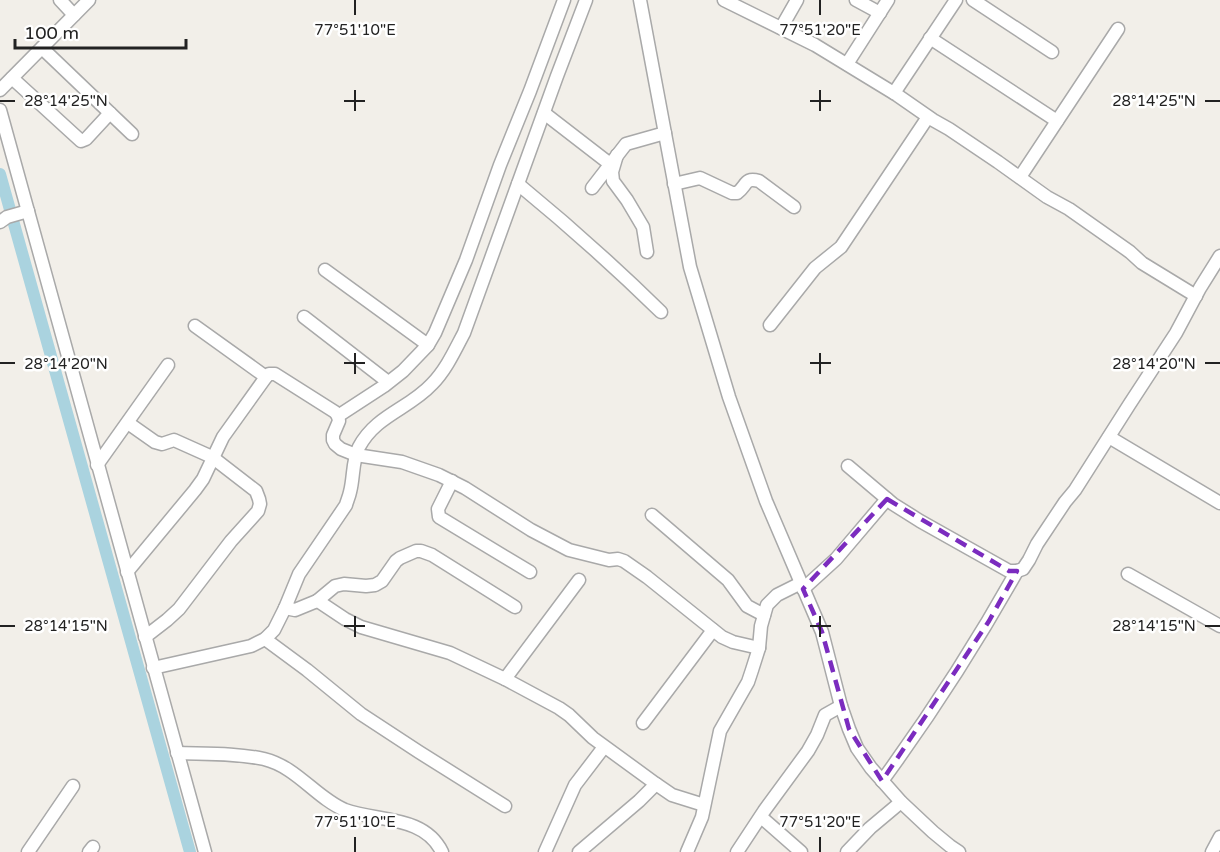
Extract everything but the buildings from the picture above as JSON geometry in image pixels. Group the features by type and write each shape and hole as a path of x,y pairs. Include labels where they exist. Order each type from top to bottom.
{"street":[{"path":"60,0 74,15"},
{"path":"0,90 89,0"},
{"path":"338,416 388,382 428,345 435,333 466,260 564,0"},
{"path":"349,452 360,445 384,418 419,396 433,384 464,333 586,0"},
{"path":"640,0 690,267 729,397 766,501 822,632 841,706 857,748 871,768 953,850"},
{"path":"724,0 815,45 894,93 1077,215 1142,263 1196,296"},
{"path":"781,28 797,0"},
{"path":"856,0 880,13"},
{"path":"847,64 888,0"},
{"path":"894,93 956,0"},
{"path":"973,0 1052,52"},
{"path":"1020,177 1118,29"},
{"path":"930,38 1057,121"},
{"path":"42,48 132,134"},
{"path":"12,78 81,141 86,139 110,113"},
{"path":"0,110 25,212 205,852"},
{"path":"544,112 613,159"},
{"path":"770,325 814,268 841,247 928,117"},
{"path":"592,188 626,144 665,133"},
{"path":"613,159 613,181 643,227 647,252"},
{"path":"674,184 700,178 732,193 737,193 748,180 754,180 759,181 794,207"},
{"path":"518,184 580,236 661,312"},
{"path":"3,219 25,212"},
{"path":"848,466 887,499 920,521 1009,571 1023,569 1037,544 1065,502 1076,490 1176,333 1220,256"},
{"path":"325,270 428,345"},
{"path":"304,317 388,382"},
{"path":"195,326 266,377"},
{"path":"97,465 168,365"},
{"path":"127,572 203,479 223,437 266,377 269,374 275,374 335,412 339,421 333,435 334,444 349,452 402,462 439,475 569,550 603,559 624,561 726,639 759,648"},
{"path":"128,423 155,442 162,444 174,440 212,457 256,491 260,499 258,511 231,541 179,609 145,637"},
{"path":"1109,437 1220,503"},
{"path":"153,668 251,646 274,630 299,574 346,505 350,492 349,452"},
{"path":"452,481 438,509 439,517 530,572"},
{"path":"687,852 702,817 720,731 748,682 759,648 767,605 777,595 802,586 836,559 887,499"},
{"path":"652,515 719,571 747,606 764,615"},
{"path":"285,608 295,610 317,601 335,586 375,585 382,581 396,561 416,551 432,555 515,607"},
{"path":"882,781 970,651 1017,571"},
{"path":"1128,574 1220,626"},
{"path":"504,679 579,580"},
{"path":"317,601 361,627 450,653 559,708 570,715 604,747 672,795 704,806"},
{"path":"643,723 713,630"},
{"path":"264,639 362,714 505,806"},
{"path":"737,852 812,745 825,715 841,706"},
{"path":"544,852 575,785 604,747"},
{"path":"177,753 245,756 278,763 342,808 416,826 430,836 442,852"},
{"path":"579,852 656,784"},
{"path":"28,852 73,786"},
{"path":"847,852 870,828 902,801"},
{"path":"761,817 801,852"},
{"path":"1212,852 1220,837"}],"highlighted area":[{"path":"887,499 1009,571 1017,571 989,621 882,781 849,729 822,632 803,589"}],"waterway":[{"path":"0,174 190,852"}]}
